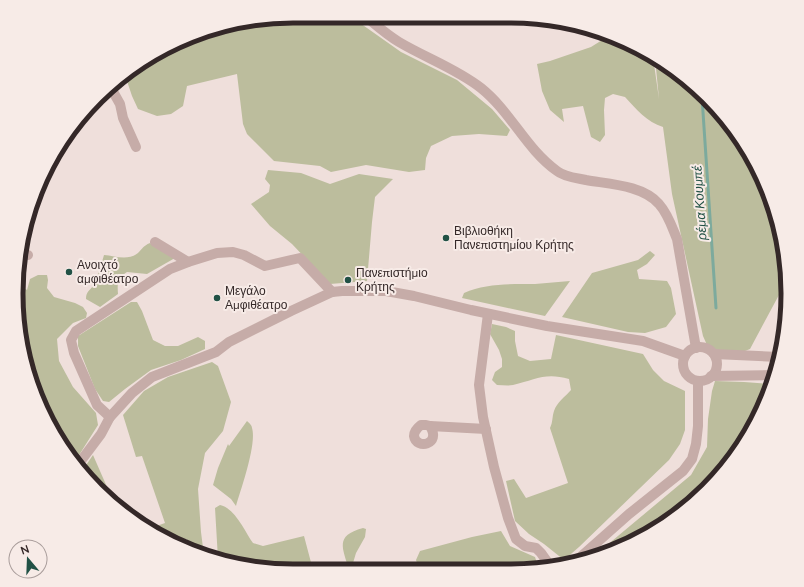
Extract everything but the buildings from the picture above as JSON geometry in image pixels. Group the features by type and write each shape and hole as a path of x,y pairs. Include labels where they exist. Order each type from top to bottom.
{"street":[{"path":"375,23 398,42 466,78 481,88 493,99 539,156 558,172 574,178 627,187 642,192 659,203 666,212 677,239 696,348"},
{"path":"113,92 120,104 123,118 136,147"},
{"path":"154,242 188,262"},
{"path":"110,417 97,405 74,353 71,340 76,331 170,269 218,253 233,252 244,255 265,266 300,258 332,292"},
{"path":"81,461 101,434 110,417 132,393 152,377 216,352 229,342 332,292 359,290 386,291 414,296 488,314 547,326 643,341 685,356"},
{"path":"488,314 479,385 483,417 494,467 508,518 516,539 525,546 536,548 547,562"},
{"path":"712,376 717,363 714,354 704,348 696,348 688,352 683,361 685,372 688,376 698,381 712,376 769,375"},
{"path":"714,354 774,357"},
{"path":"584,554 629,514 683,471 692,460 698,426 698,381"},
{"path":"430,426 486,429"}],"green space":[{"path":"294,23 360,23 401,52 457,80 492,109 510,130 507,136 479,134 452,136 431,146 426,158 425,170 409,172 366,165 331,172 320,166 274,161 247,134 243,124 237,74 187,86 183,106 171,114 157,116 138,109 127,81 158,59 207,37 223,32 258,25"},
{"path":"603,39 630,51 654,64 659,99 656,65 675,79 702,102 714,115 745,158 760,190 772,223 779,258 781,288 780,293 750,349 745,351 716,352 707,345 703,336 672,194 663,127 652,122 625,97 613,94 605,98 605,135 600,142 591,137 583,106 562,109 564,122 550,110 542,91 537,64 591,47"},
{"path":"268,170 301,173 330,184 359,174 393,179 375,197 367,281 330,284 292,244 270,226 251,204 269,192 270,185 265,179"},
{"path":"150,243 175,258 147,274 127,272 119,281 118,294 100,307 86,299 87,293 93,286 104,255 130,257 138,253 144,246"},
{"path":"650,251 655,255 647,264 637,270 639,279 667,281 671,288 676,314 666,327 645,333 628,332 562,317 592,273 638,260"},
{"path":"38,275 47,275 47,288 54,297 75,303 83,307 87,313 86,318 73,323 57,339 59,361 73,387 96,413 98,425 78,457 59,429 51,413 32,364 25,329 23,294 23,287 27,290 30,279"},
{"path":"570,281 545,316 462,298 464,293 481,287"},
{"path":"131,302 137,302 153,340 165,346 178,346 198,337 205,341 205,349 181,360 151,370 109,402 103,401 95,389 78,346 78,336"},
{"path":"492,324 506,327 515,331 518,356 530,361 551,359 556,335 643,354 653,370 664,381 685,391 685,430 680,444 669,460 566,558 563,559 529,534 515,521 506,481 514,479 526,498 568,483 550,428 555,408 571,390 569,379 553,376 534,379 513,385 497,385 492,380 495,372 502,367 502,359 490,334"},
{"path":"212,362 218,366 231,402 223,431 205,453 198,489 203,548 187,542 187,539 182,539 156,526 165,523 142,456 136,457 123,415 144,391 168,377"},
{"path":"715,381 766,383 745,429 725,458 702,485 675,508 646,528 605,547 691,475 707,447 708,419"},
{"path":"247,421 252,427 252,445 248,467 236,506 231,499 213,485 228,444 229,446"},
{"path":"93,455 108,491 102,485 85,466"},
{"path":"220,505 235,515 253,543 263,546 304,536 311,564 258,562 218,553 215,508"},
{"path":"363,528 366,529 365,537 356,553 353,564 347,564 343,549 344,539 354,531"},
{"path":"501,531 510,546 535,557 537,563 417,564 416,560 420,551"}],"waterway":[{"name":"ρέμα Κουμπέ","path":"702,102 716,308"}],"place":[{"name":"Βιβλιοθήκη Πανεπιστημίου Κρήτης","path":"446,238"},
{"name":"Ανοιχτό αμφιθέατρο","path":"69,272"},
{"name":"Πανεπιστήμιο Κρήτης","path":"348,280"},
{"name":"Μεγάλο Αμφιθέατρο","path":"217,298"}]}
